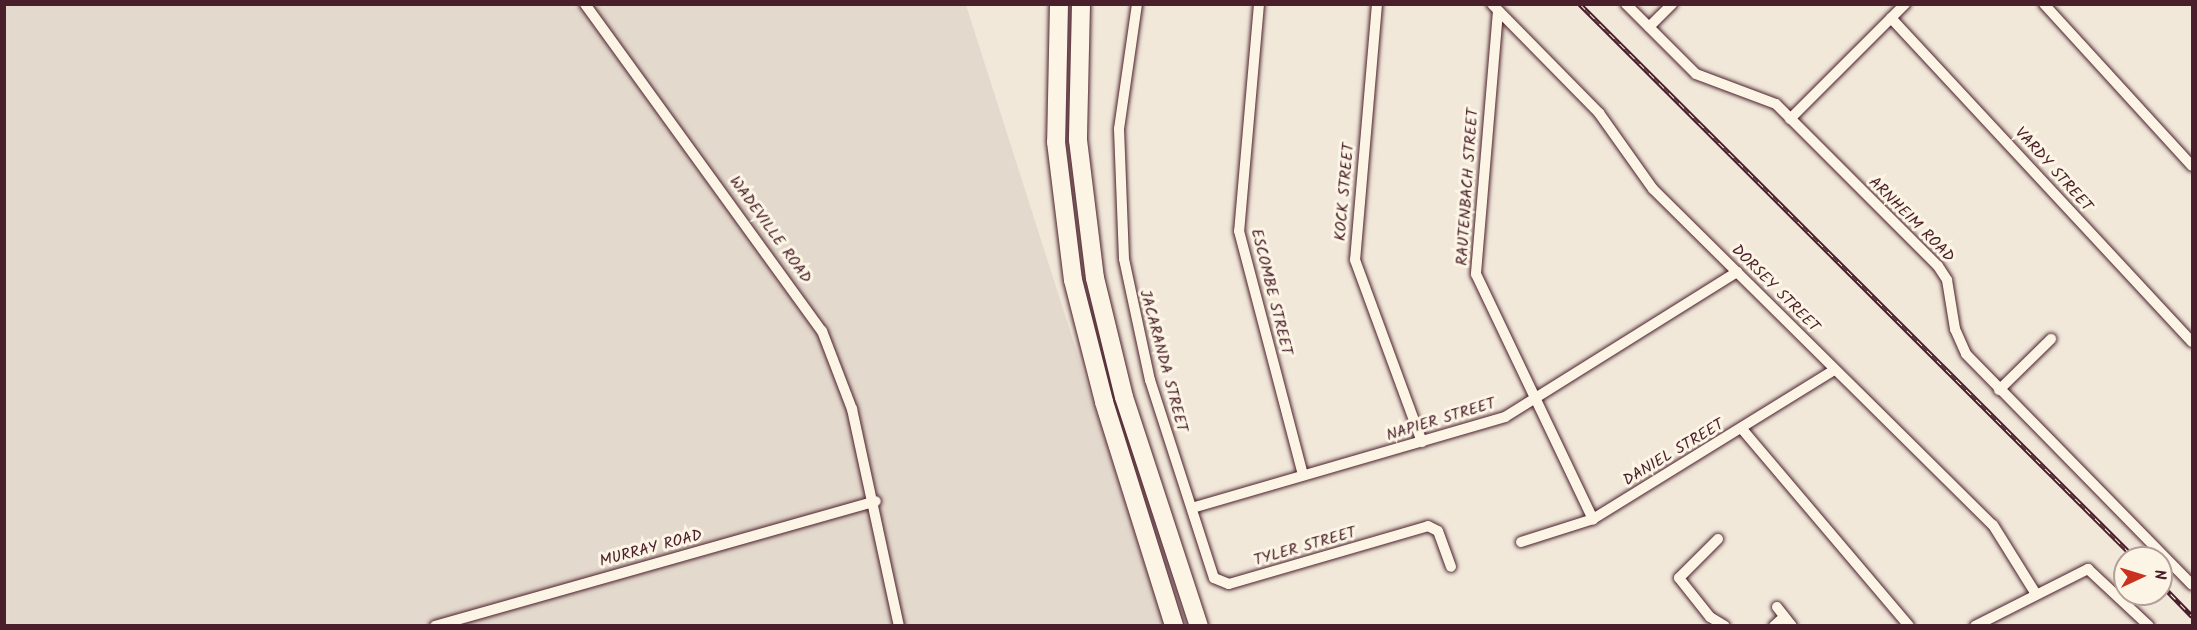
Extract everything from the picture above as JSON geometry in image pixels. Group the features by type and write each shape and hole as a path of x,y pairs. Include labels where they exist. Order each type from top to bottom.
{"highway":[{"path":"1059,4 1056,142 1073,280 1104,402 1174,626"},
{"path":"1081,4 1078,140 1095,278 1124,397 1199,626"}],"street":[{"name":"WADEVILLE ROAD","path":"585,4 822,331 840,369 876,501 899,626"},
{"name":"JACARANDA STREET","path":"1137,4 1119,129 1124,259 1150,380 1192,508"},
{"name":"ESCOMBE STREET","path":"1259,4 1239,231 1304,476"},
{"name":"KOCK STREET","path":"1377,4 1355,260 1422,442"},
{"name":"ARNHEIM ROAD","path":"1626,4 1696,74 1768,99 1943,273 1961,347 1999,390 2193,585"},
{"path":"1649,27 1672,4"},
{"path":"1790,119 1905,4"},
{"path":"2044,4 2192,165"},
{"name":"DORSEY STREET","path":"1495,8 1599,112 1653,189 1993,525 2036,594"},
{"name":"RAUTENBACH STREET","path":"1495,8 1475,268 1593,519"},
{"name":"VARDY STREET","path":"1891,18 2193,342"},
{"name":"NAPIER STREET","path":"1192,508 1498,420 1737,272"},
{"path":"1999,390 2051,339"},
{"name":"DANIEL STREET","path":"1521,542 1593,519 1742,429 1834,370"},
{"path":"1742,429 1909,626"},
{"name":"MURRAY ROAD","path":"435,626 876,501"},
{"name":"TYLER STREET","path":"1192,508 1214,578 1224,584 1428,526 1438,531 1450,567"},
{"path":"1718,539 1679,578 1710,617 1725,626"},
{"path":"1975,626 2036,594 2092,570 2149,626"},
{"path":"1777,607 1792,626"},
{"path":"1774,626 1784,616"}],"shaded area":[{"path":"4,5 966,5 1164,625 5,625"}],"railway":[{"path":"1580,4 2123,546"},
{"path":"2173,596 2192,616"},
{"path":"1323,626 1403,626"}]}
